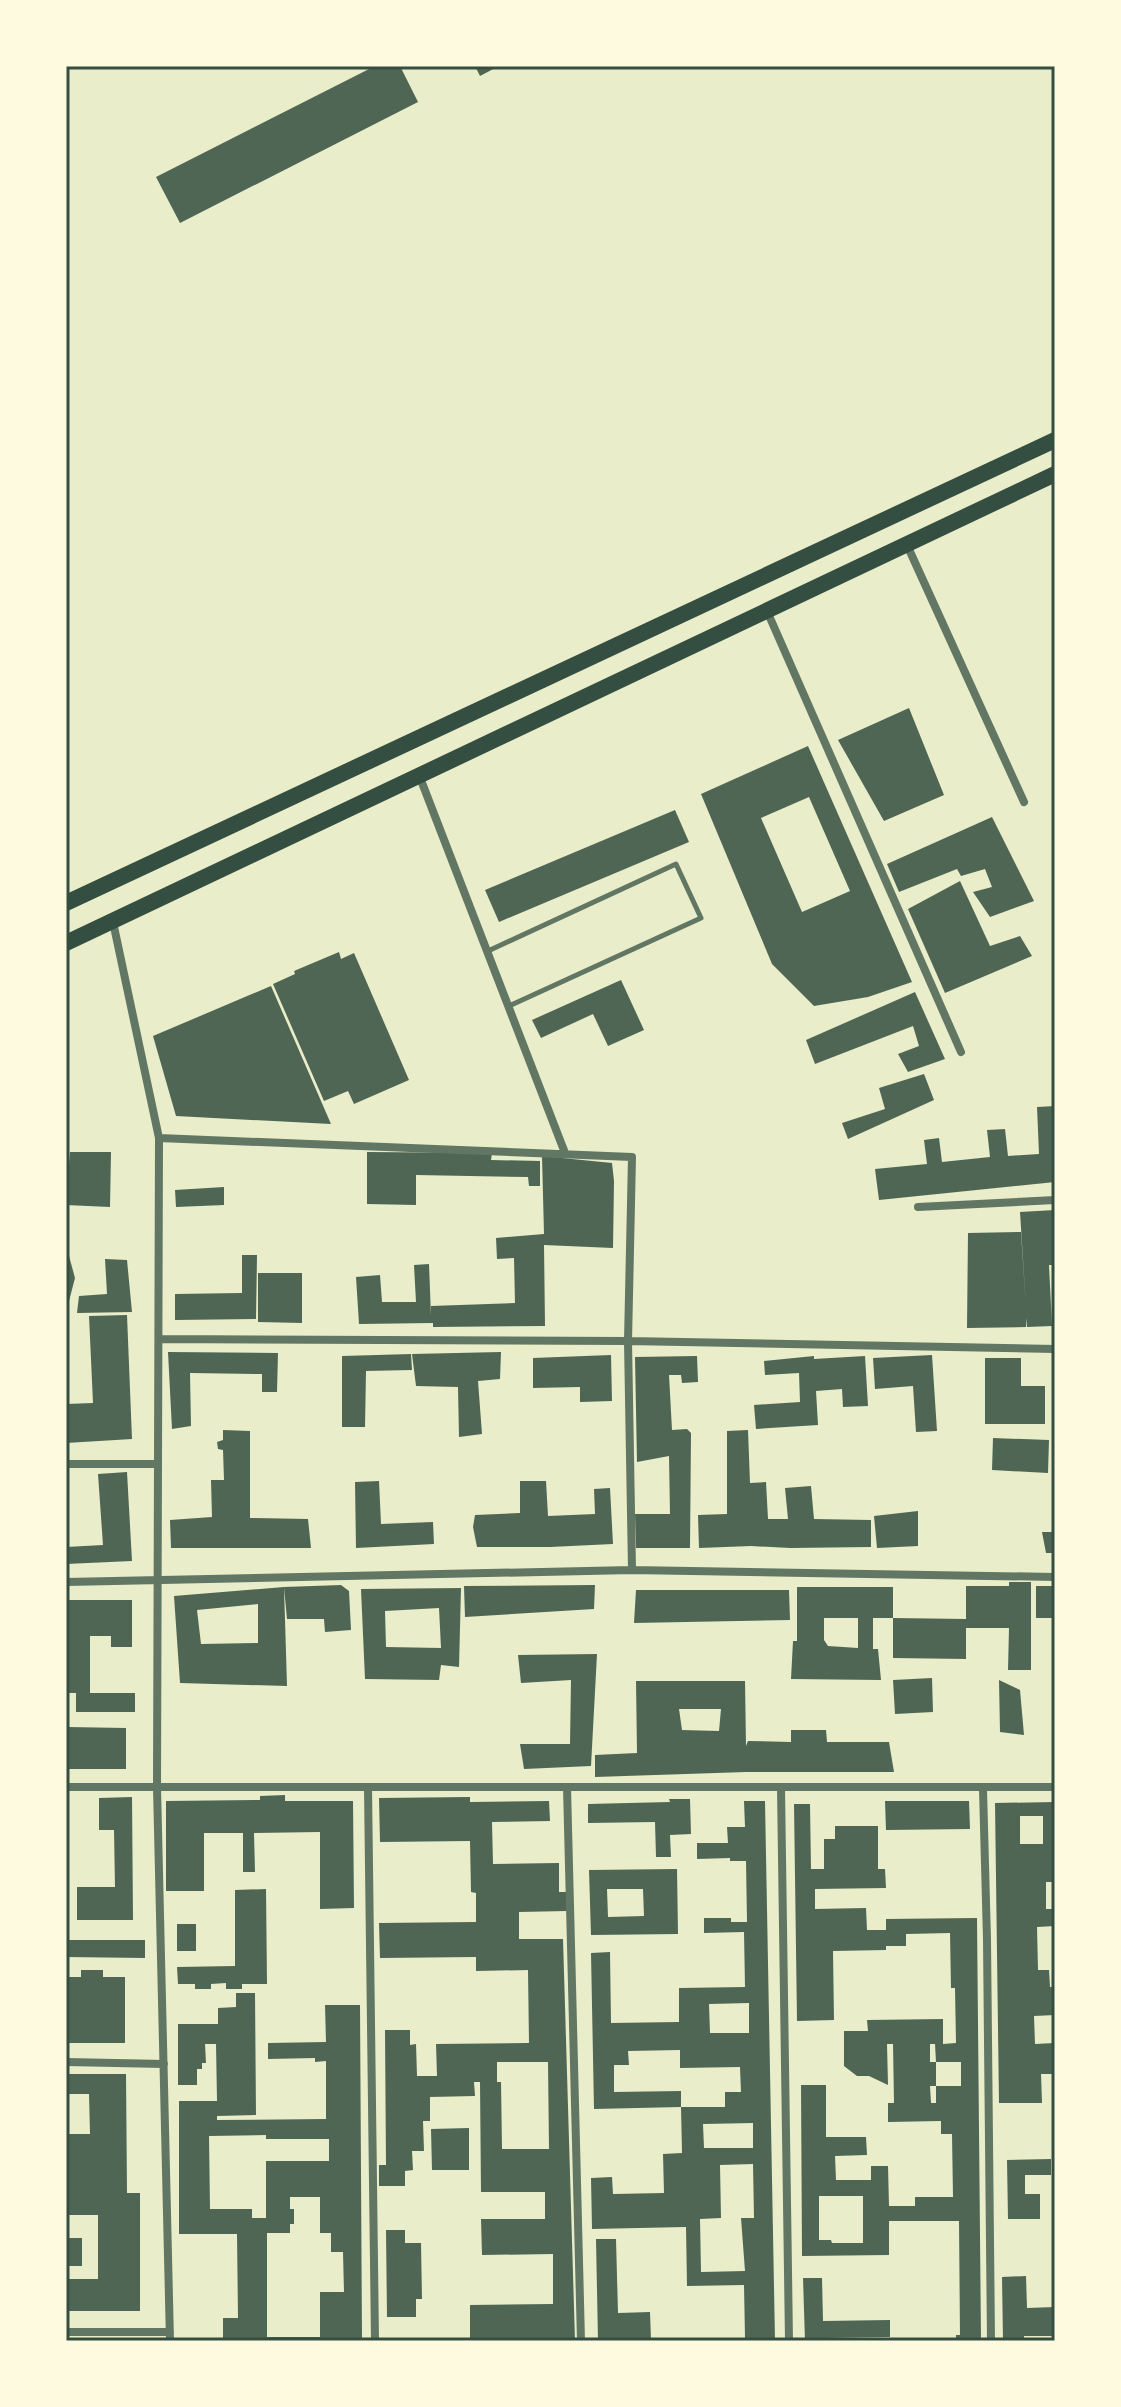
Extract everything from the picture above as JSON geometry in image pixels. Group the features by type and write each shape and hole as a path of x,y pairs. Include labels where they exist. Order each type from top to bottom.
{"highway":[{"path":"66,903 1055,440"},
{"path":"66,943 1055,474"},
{"path":"972,479 988,506"}],"street":[{"path":"907,545 1024,802"},
{"path":"767,611 961,1052"},
{"path":"419,775 565,1153"},
{"path":"66,2332 170,2337 157,1787 159,1138 113,921"},
{"path":"159,1138 632,1157 628,1341 632,1570"},
{"path":"918,1207 1055,1200"},
{"path":"159,1339 628,1341 1055,1349"},
{"path":"66,1464 158,1464"},
{"path":"66,1582 632,1570 1055,1577"},
{"path":"66,1787 1055,1787"},
{"path":"368,1787 375,2341"},
{"path":"567,1787 581,2341"},
{"path":"781,1788 789,2341"},
{"path":"983,1789 991,2341"},
{"path":"66,2062 164,2064"}],"lane":[{"path":"486,952 676,864 701,918 508,1006"}],"building":[{"path":"375,66 400,66 418,102 180,223 156,177"},
{"path":"475,66 499,66 480,76"},
{"path":"909,708 944,795 884,821 838,740"},
{"path":"808,746 912,982 868,997 814,1006 772,964 701,794","holes":["809,797 850,891 802,912 761,818"]},
{"path":"675,810 689,842 499,922 485,890"},
{"path":"992,817 1034,901 990,917 973,892 992,887 985,869 961,876 957,869 899,892 887,864"},
{"path":"960,881 990,946 1020,936 1032,956 945,993 908,909"},
{"path":"339,952 341,959 354,953 409,1080 354,1104 348,1091 324,1101 273,984 295,974 294,971"},
{"path":"621,980 644,1030 608,1046 593,1014 541,1038 532,1020"},
{"path":"271,986 331,1124 176,1116 153,1036"},
{"path":"915,992 945,1059 908,1072 898,1054 919,1046 913,1026 815,1064 806,1040"},
{"path":"924,1074 934,1100 848,1139 842,1123 885,1109 879,1088"},
{"path":"1055,1106 1055,1182 879,1200 875,1169 927,1164 924,1140 939,1138 942,1162 990,1157 987,1130 1005,1129 1008,1156 1039,1154 1037,1107"},
{"path":"70,1152 111,1152 110,1207 66,1205"},
{"path":"367,1152 492,1153 491,1160 540,1161 540,1186 529,1186 528,1177 416,1175 416,1205 367,1204"},
{"path":"542,1156 612,1163 614,1181 613,1248 544,1245 545,1326 359,1324 356,1277 380,1275 382,1302 416,1302 414,1265 429,1264 431,1316 431,1306 515,1303 514,1258 497,1259 496,1238 544,1234"},
{"path":"224,1187 224,1205 176,1207 175,1190"},
{"path":"1055,1210 1055,1265 1049,1265 1052,1326 1027,1327 1027,1318 1026,1327 967,1328 968,1233 1021,1232 1026,1307 1020,1212"},
{"path":"66,1245 75,1278 69,1301 66,1301"},
{"path":"242,1255 257,1255 256,1319 175,1320 175,1294 242,1293"},
{"path":"105,1259 127,1260 132,1312 77,1313 79,1296 107,1294"},
{"path":"258,1273 302,1273 302,1323 258,1322"},
{"path":"127,1315 132,1439 66,1443 66,1404 93,1403 89,1316"},
{"path":"168,1352 278,1353 277,1392 262,1392 262,1374 190,1373 191,1426 172,1429"},
{"path":"501,1352 500,1379 478,1381 482,1434 459,1437 458,1387 416,1386 412,1354"},
{"path":"411,1354 412,1370 366,1371 365,1427 342,1427 342,1356"},
{"path":"611,1355 612,1401 580,1402 580,1387 533,1388 533,1358"},
{"path":"932,1355 937,1431 916,1432 913,1386 875,1389 873,1358"},
{"path":"697,1356 698,1382 682,1383 681,1375 669,1375 672,1430 687,1429 691,1433 690,1548 636,1548 635,1514 670,1514 669,1456 637,1462 635,1357"},
{"path":"814,1356 814,1359 865,1356 868,1406 843,1407 842,1389 816,1391 818,1425 756,1429 754,1405 800,1402 799,1373 765,1375 764,1361"},
{"path":"985,1358 1021,1358 1021,1386 1045,1386 1045,1424 985,1424"},
{"path":"223,1430 250,1431 250,1518 308,1519 311,1548 171,1548 170,1520 212,1517 211,1480 224,1480 223,1450 218,1449 217,1442 223,1440"},
{"path":"748,1430 750,1483 766,1482 768,1519 788,1519 785,1488 811,1486 814,1519 871,1520 871,1547 699,1548 698,1515 727,1514 727,1431"},
{"path":"993,1438 1049,1440 1048,1473 992,1470"},
{"path":"127,1472 132,1561 66,1564 66,1547 103,1545 98,1474"},
{"path":"379,1481 381,1524 433,1522 434,1544 356,1548 355,1482"},
{"path":"520,1481 546,1481 548,1516 595,1514 594,1489 610,1488 613,1544 477,1547 473,1527 475,1515 520,1513"},
{"path":"918,1511 918,1546 877,1548 874,1516"},
{"path":"1042,1532 1055,1532 1055,1553 1046,1553"},
{"path":"1009,1582 1031,1582 1031,1670 1008,1670 1009,1628 966,1628 966,1659 893,1658 893,1618 966,1619 966,1586 1009,1586"},
{"path":"341,1585 349,1591 351,1630 325,1632 324,1619 287,1619 284,1587"},
{"path":"595,1585 594,1609 465,1617 464,1586"},
{"path":"1036,1586 1055,1586 1055,1618 1036,1618"},
{"path":"284,1587 287,1686 180,1683 174,1596","holes":["258,1604 258,1643 201,1644 197,1610"]},
{"path":"797,1587 893,1587 893,1618 873,1618 873,1649 878,1649 881,1680 791,1679 793,1641 797,1641","holes":["824,1618 858,1618 858,1648 828,1646 824,1640"]},
{"path":"461,1588 459,1667 441,1665 439,1680 365,1679 361,1589","holes":["439,1608 441,1648 386,1647 385,1611"]},
{"path":"636,1590 789,1590 790,1620 634,1623"},
{"path":"66,1600 132,1600 132,1647 111,1647 111,1636 90,1636 90,1693 135,1693 135,1712 76,1712 76,1693 66,1693"},
{"path":"597,1654 591,1766 524,1769 520,1744 570,1744 571,1680 521,1683 518,1655"},
{"path":"932,1678 933,1712 895,1714 893,1680"},
{"path":"999,1680 1020,1690 1024,1735 1000,1732"},
{"path":"636,1681 745,1681 746,1746 748,1741 791,1742 791,1730 826,1730 827,1742 889,1742 894,1772 746,1772 595,1777 595,1755 637,1753","holes":["679,1709 721,1709 719,1731 682,1730"]},
{"path":"68,1727 126,1728 126,1769 66,1769"},
{"path":"285,1795 285,1801 353,1801 354,1908 320,1909 320,1832 254,1833 255,1872 243,1872 243,1833 204,1833 204,1891 166,1891 166,1801 260,1800 260,1796"},
{"path":"132,1797 133,1920 77,1920 77,1887 115,1887 114,1830 99,1830 99,1798"},
{"path":"470,1797 470,1802 549,1801 550,1821 492,1822 493,1864 559,1863 559,1892 566,1892 567,1911 519,1912 519,1939 563,1939 575,2341 470,2341 470,2305 553,2304 553,2254 482,2255 481,2219 545,2219 545,2192 481,2192 480,2082 474,2082 475,2096 430,2097 430,2121 423,2121 424,2151 412,2151 413,2170 405,2171 405,2186 379,2186 379,2165 386,2165 385,2030 410,2030 410,2045 416,2044 417,2076 437,2076 436,2044 529,2043 528,1970 476,1971 476,1957 380,1958 379,1923 476,1922 476,1893 471,1892 470,1841 380,1842 379,1798","holes":["497,2062 548,2062 549,2149 502,2149 501,2082 497,2082"]},
{"path":"669,1799 690,1799 691,1834 670,1835 671,1857 656,1857 655,1822 588,1823 588,1804 670,1802"},
{"path":"744,1801 765,1801 775,2341 727,2341 727,2338 745,2338 744,2285 687,2286 686,2227 592,2229 591,2178 612,2177 613,2194 664,2193 663,2154 682,2153 681,2107 594,2109 591,1953 610,1952 611,2023 679,2022 679,1988 745,1987 744,1932 704,1933 704,1918 731,1918 731,1922 747,1922 746,1861 697,1859 697,1843 728,1843 727,1827 745,1827","holes":["749,2003 749,2033 710,2033 709,2004","680,2050 680,2068 740,2067 741,2092 725,2092 725,2107 681,2107 681,2091 614,2092 614,2065 629,2065 628,2051","753,2123 753,2148 704,2148 703,2124","753,2164 754,2218 741,2218 745,2271 701,2272 700,2219 721,2218 720,2165"]},
{"path":"885,1801 969,1801 970,1829 886,1830"},
{"path":"1055,1802 1055,1882 1046,1882 1046,1909 1055,1909 1055,1926 1037,1927 1038,1970 1049,1970 1050,1987 1055,1987 1055,2015 1034,2016 1035,2044 1055,2043 1055,2074 1041,2074 1042,2103 999,2103 995,1803","holes":["1020,1816 1043,1816 1043,1844 1020,1844"]},
{"path":"794,1804 810,1804 811,1869 824,1869 824,1839 835,1839 835,1826 878,1826 878,1869 885,1869 886,1888 815,1889 815,1909 866,1908 867,1930 886,1930 886,1919 977,1918 981,2341 956,2341 956,2335 960,2335 959,2221 889,2221 889,2255 802,2256 801,2085 826,2085 826,2137 866,2137 867,2155 835,2156 836,2180 871,2180 871,2166 888,2166 889,2206 915,2206 915,2197 953,2197 952,2134 941,2134 941,2121 888,2122 888,2103 894,2103 893,2044 887,2044 888,2085 869,2076 857,2076 844,2066 844,2031 868,2031 867,2020 943,2019 943,2044 956,2043 950,1933 906,1934 906,1946 886,1946 886,1950 833,1951 834,2020 797,2021","holes":["930,2044 935,2044 936,2062 930,2062","936,2062 961,2062 961,2086 936,2086","930,2086 936,2086 936,2103 931,2103","819,2196 863,2196 863,2243 819,2240"]},
{"path":"677,1869 678,1934 591,1935 589,1870","holes":["607,1889 643,1889 644,1916 608,1917"]},
{"path":"266,1889 267,1984 242,1984 242,1989 226,1989 226,1983 211,1984 211,1989 195,1989 195,1984 178,1984 177,1967 235,1966 235,1890"},
{"path":"177,1924 196,1924 196,1951 177,1951"},
{"path":"66,1940 145,1940 145,1958 66,1957"},
{"path":"81,1970 103,1970 103,1977 125,1977 125,2043 66,2043 66,1977 81,1977"},
{"path":"236,1993 255,1993 256,2115 217,2116 217,2120 326,2119 326,2061 315,2062 315,2058 268,2059 268,2043 326,2042 325,2005 360,2005 362,2341 223,2341 223,2318 238,2318 237,2234 179,2234 179,2101 217,2101 216,2044 205,2044 206,2063 202,2063 202,2069 197,2069 197,2085 178,2085 178,2024 218,2024 218,2008 236,2007","holes":["266,2135 266,2139 329,2139 329,2161 266,2161 266,2218 252,2218 252,2209 210,2209 209,2136","290,2197 320,2197 320,2233 331,2233 331,2252 343,2252 344,2292 320,2292 320,2337 267,2337 267,2233 290,2233 290,2224 294,2224"]},
{"path":"66,2074 126,2074 127,2193 140,2193 140,2311 66,2311 66,2279 98,2279 98,2215 66,2215 66,2134 90,2134 89,2094 66,2094"},
{"path":"469,2128 469,2170 432,2170 431,2129"},
{"path":"1051,2159 1051,2175 1025,2175 1025,2194 1040,2194 1040,2219 1008,2219 1007,2160"},
{"path":"386,2230 405,2230 405,2243 421,2243 422,2299 416,2299 416,2317 387,2317"},
{"path":"66,2238 82,2238 82,2266 66,2266"},
{"path":"596,2239 616,2239 618,2313 650,2312 651,2340 598,2341"},
{"path":"1026,2276 1027,2308 1055,2307 1055,2336 1024,2336 1024,2341 1003,2341 1002,2277"},
{"path":"803,2278 822,2278 823,2321 890,2320 890,2337 805,2341"}]}
